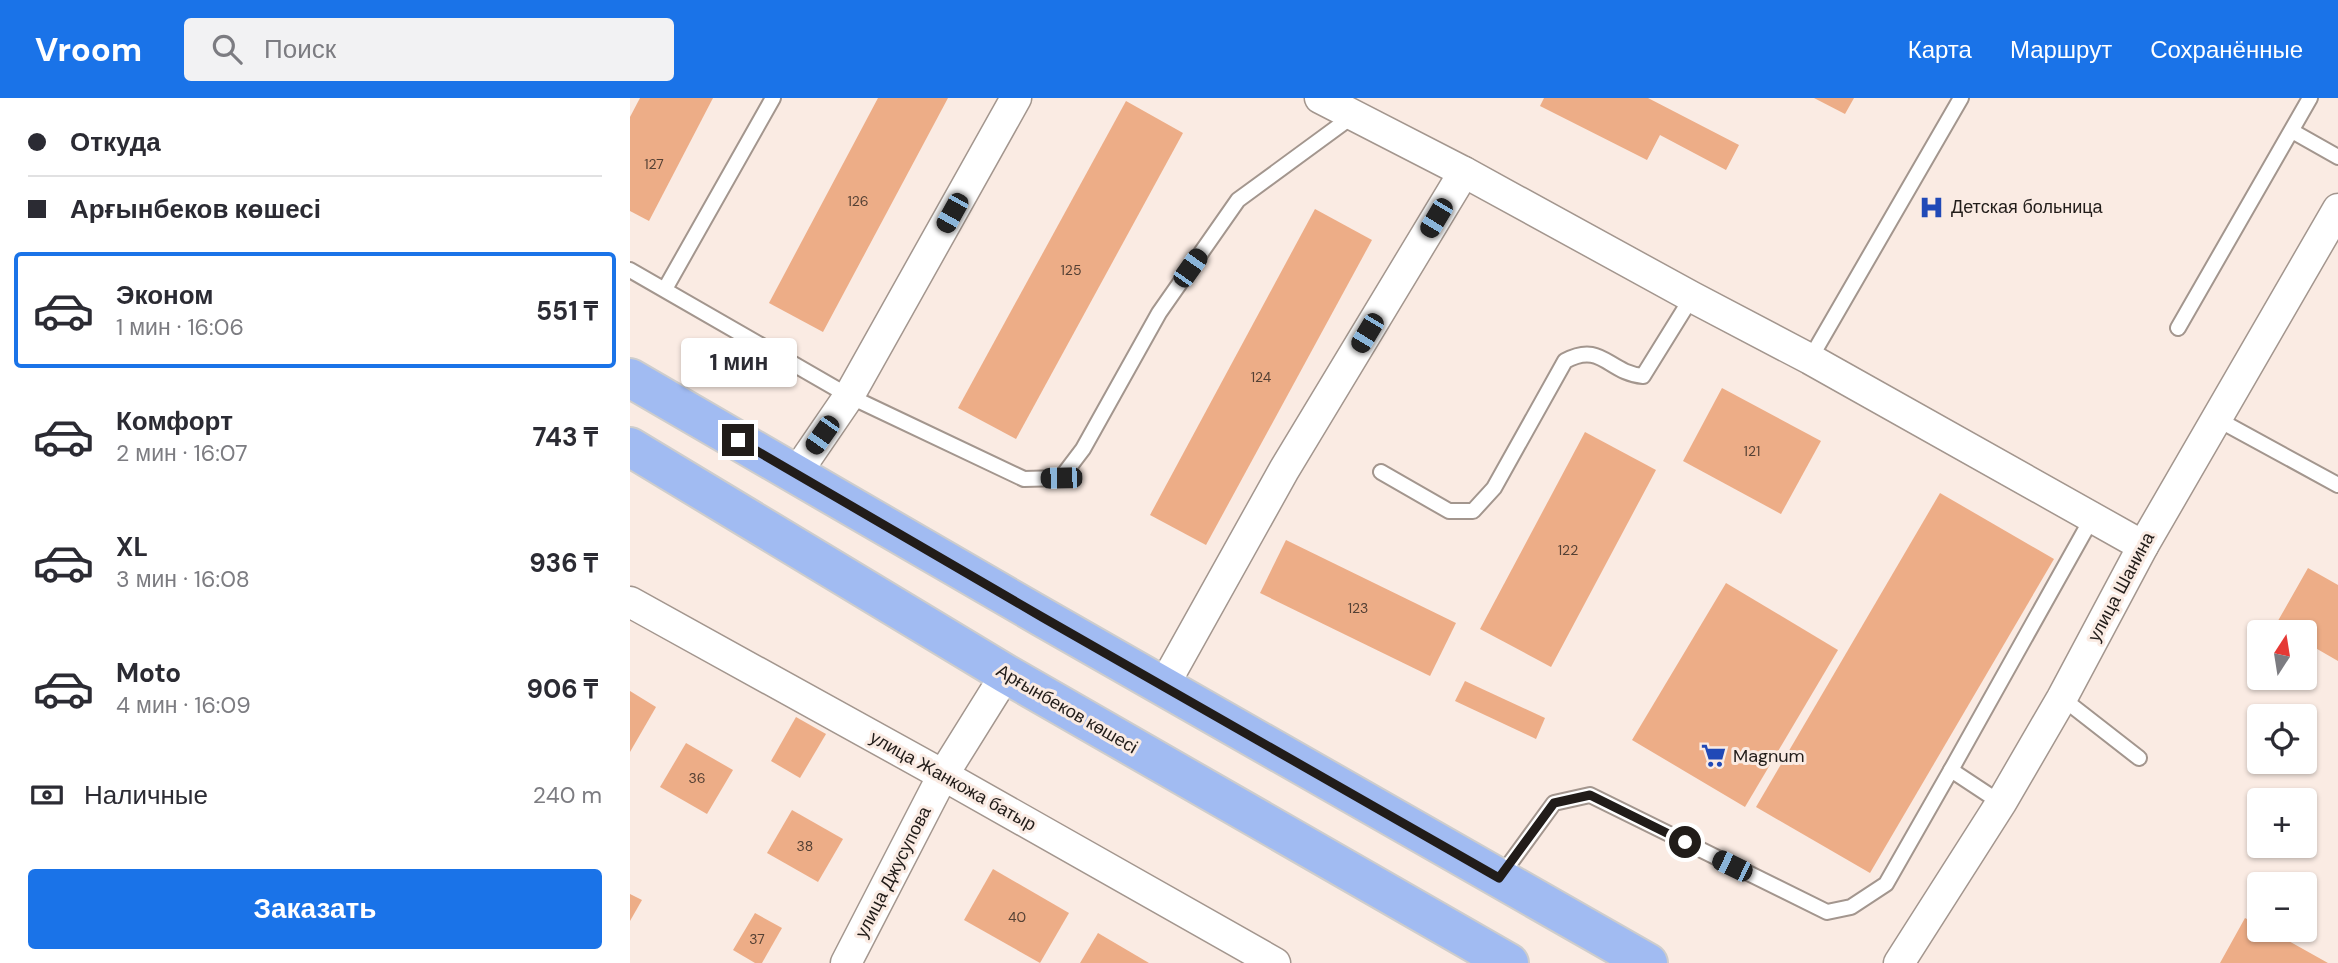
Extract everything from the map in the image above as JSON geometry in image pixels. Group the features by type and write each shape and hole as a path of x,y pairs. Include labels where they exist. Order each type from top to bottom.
{"main road":[{"path":"630,355 718,429"},
{"path":"630,377 795,475 1647,963"},
{"name":"Арғынбеков көшесі","path":"630,447 1006,674 1509,963"},
{"path":"630,468 698,489"}],"street":[{"path":"795,475 849,396 1016,98"},
{"path":"1320,98 1464,172 1810,359 2143,546"},
{"path":"1164,685 1284,470 1464,172"},
{"name":"улица Шанина","path":"1899,963 2001,803 2062,698 2143,546 2338,209"},
{"name":"улица Жанкожа батыр","path":"630,602 1275,963"},
{"name":"улица Джусупова","path":"846,963 943,775 1006,674"}],"lane":[{"path":"665,289 773,98"},
{"path":"1810,359 1961,98"},
{"path":"2178,328 2310,98"},
{"path":"630,270 849,396 1024,479 1061,478 1083,449 1158,313 1238,200 1354,115"},
{"path":"2292,131 2338,157"},
{"path":"1381,472 1449,511 1474,510 1493,488 1566,361 1579,354 1593,354 1628,374 1643,376 1692,297"},
{"path":"2217,419 2338,485"},
{"path":"1499,878 1554,803 1590,795 1827,912 1851,907 1886,884 2092,518"},
{"path":"2062,698 2139,758"},
{"path":"1951,770 2001,803"}],"building":[{"path":"640,98 713,98 649,221 630,211 630,117"},
{"path":"878,98 948,98 823,332 769,303"},
{"path":"1544,98 1648,98 1739,145 1726,170 1660,135 1647,160 1540,106"},
{"path":"1814,98 1854,98 1845,114"},
{"path":"1126,101 1183,133 1016,439 958,408"},
{"path":"1315,209 1372,240 1206,545 1150,515"},
{"path":"1722,388 1821,441 1781,514 1683,461"},
{"path":"1585,432 1656,470 1551,667 1480,629"},
{"path":"1940,493 2054,559 1870,873 1756,807"},
{"path":"1286,540 1456,623 1430,676 1260,593"},
{"path":"2308,568 2338,585 2338,661 2317,649 2317,620 2278,620"},
{"path":"1726,583 1838,650 1745,807 1632,740"},
{"path":"1465,681 1545,718 1536,739 1455,701"},
{"path":"630,691 656,707 630,752"},
{"path":"796,717 826,734 800,778 771,761"},
{"path":"686,743 733,770 707,814 660,787"},
{"path":"792,810 843,839 818,882 767,853"},
{"path":"993,869 1069,913 1040,963 964,920"},
{"path":"630,894 642,900 630,921"},
{"path":"755,913 782,928 762,963 755,963 733,950"},
{"path":"2245,918 2247,942 2290,942 2328,963 2220,963"},
{"path":"1098,933 1149,963 1080,963"}],"place":[{"name":"Детская больница","path":"1931,207"},
{"name":"Magnum","path":"1713,756"}],"route":[{"path":"738,440 1499,878 1554,803 1590,795 1685,842"}]}
